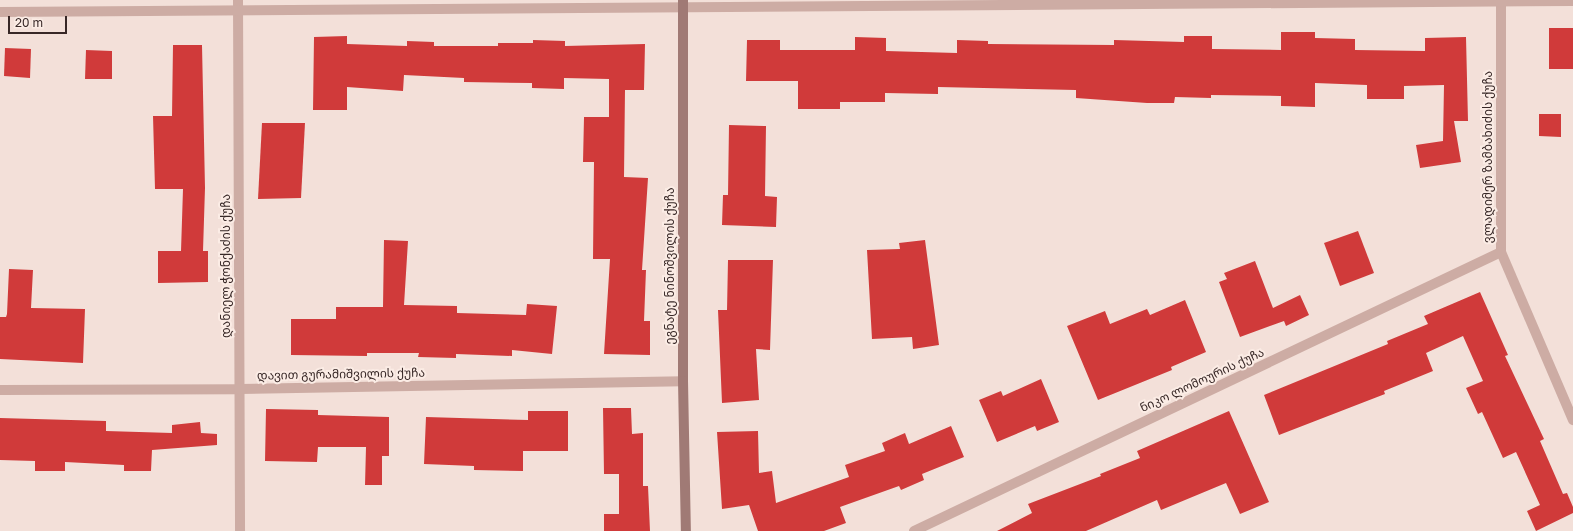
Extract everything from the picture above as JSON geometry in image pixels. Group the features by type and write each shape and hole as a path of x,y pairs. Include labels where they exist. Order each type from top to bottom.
{"street":[{"name":"ვლადიმერ ზამბახიძის ქუჩა","path":"1501,1 1501,252 1573,420"},
{"path":"0,12 238,5 1573,1"},
{"name":"ეგნატე ნინოშვილის ქუჩა","path":"683,4 683,381 686,531"},
{"name":"დანიელ ჭონქაძის ქუჩა","path":"238,5 240,531"},
{"name":"ნიკო ლომოურის ქუჩა","path":"914,531 1501,252"},
{"name":"დავით გურამიშვილის ქუჩა","path":"0,390 239,389 683,381"}],"building":[{"path":"1549,28 1573,28 1573,69 1549,69"},
{"path":"1281,32 1315,32 1315,38 1355,39 1355,50 1425,51 1425,38 1466,37 1468,121 1454,121 1461,162 1420,168 1416,145 1443,141 1444,85 1404,86 1404,99 1367,99 1367,85 1315,83 1315,107 1281,106 1281,96 1211,95 1211,98 1175,97 1174,103 1147,103 1076,98 1076,90 938,87 938,94 885,93 885,102 840,102 840,109 798,109 798,81 746,81 747,40 780,40 780,50 855,50 855,37 886,38 886,51 957,53 957,40 988,41 988,44 1114,45 1114,40 1184,42 1184,36 1212,36 1212,49 1281,50"},
{"path":"347,36 347,44 407,46 407,41 434,42 434,46 498,46 498,43 533,43 533,40 565,41 565,46 645,44 644,90 625,90 624,177 648,178 642,270 646,270 644,321 650,321 650,355 604,354 610,259 593,259 594,162 583,162 584,117 609,117 609,79 564,78 564,89 532,88 532,83 464,82 464,78 404,75 403,91 347,87 347,110 313,110 314,37"},
{"path":"173,45 202,45 205,188 203,251 208,251 208,282 158,283 158,251 181,251 183,189 155,189 153,116 172,116"},
{"path":"5,48 31,49 30,78 4,76"},
{"path":"86,50 112,51 112,79 85,79"},
{"path":"1539,114 1561,114 1561,137 1539,136"},
{"path":"262,123 305,123 301,198 258,199"},
{"path":"729,125 766,126 765,196 777,197 776,227 722,225 723,195 728,195"},
{"path":"1358,231 1374,273 1340,286 1324,243"},
{"path":"384,240 408,241 404,305 457,306 457,313 526,315 527,304 557,306 552,354 512,350 512,356 456,354 456,358 418,357 419,353 367,353 367,356 291,355 291,319 336,319 336,307 383,307"},
{"path":"925,240 939,345 913,349 912,337 872,339 867,250 900,249 899,243"},
{"path":"728,260 773,260 770,350 756,349 759,400 722,403 718,310 727,310"},
{"path":"1255,261 1273,308 1300,295 1309,315 1286,326 1284,321 1240,337 1219,282 1227,279 1224,273"},
{"path":"9,269 33,270 31,308 85,309 83,363 0,359 0,317 6,317 7,314"},
{"path":"1480,292 1508,355 1505,356 1544,439 1540,441 1563,494 1567,493 1573,507 1573,513 1536,531 1527,511 1540,505 1516,452 1503,458 1482,412 1478,414 1466,388 1483,381 1463,336 1426,353 1433,371 1384,391 1385,394 1279,435 1264,395 1388,344 1387,341 1428,324 1424,316"},
{"path":"1185,300 1206,352 1171,367 1172,370 1098,400 1067,326 1105,311 1110,324 1147,309 1150,315"},
{"path":"1041,379 1059,422 1037,431 1035,426 997,442 979,400 1001,391 1003,396"},
{"path":"603,408 631,408 632,434 643,433 643,486 648,486 650,531 604,531 604,514 619,514 619,474 604,474"},
{"path":"266,409 318,410 318,415 389,417 389,456 382,456 382,485 365,485 366,447 318,447 317,462 265,461"},
{"path":"528,411 568,411 568,451 523,451 523,471 474,470 474,466 424,464 426,417 528,420"},
{"path":"1229,411 1269,502 1240,514 1226,483 1161,510 1157,500 1086,531 997,531 1032,513 1028,504 1101,476 1100,474 1140,458 1137,451"},
{"path":"0,418 106,421 106,431 172,433 172,425 200,422 201,433 217,434 217,445 152,450 151,471 124,471 124,465 65,462 65,471 35,471 35,461 0,460"},
{"path":"951,426 964,457 922,474 924,480 901,490 899,486 840,507 846,523 824,531 758,531 749,505 722,509 717,432 758,431 759,473 772,471 776,503 849,477 845,465 885,451 882,443 905,433 909,444"}]}
